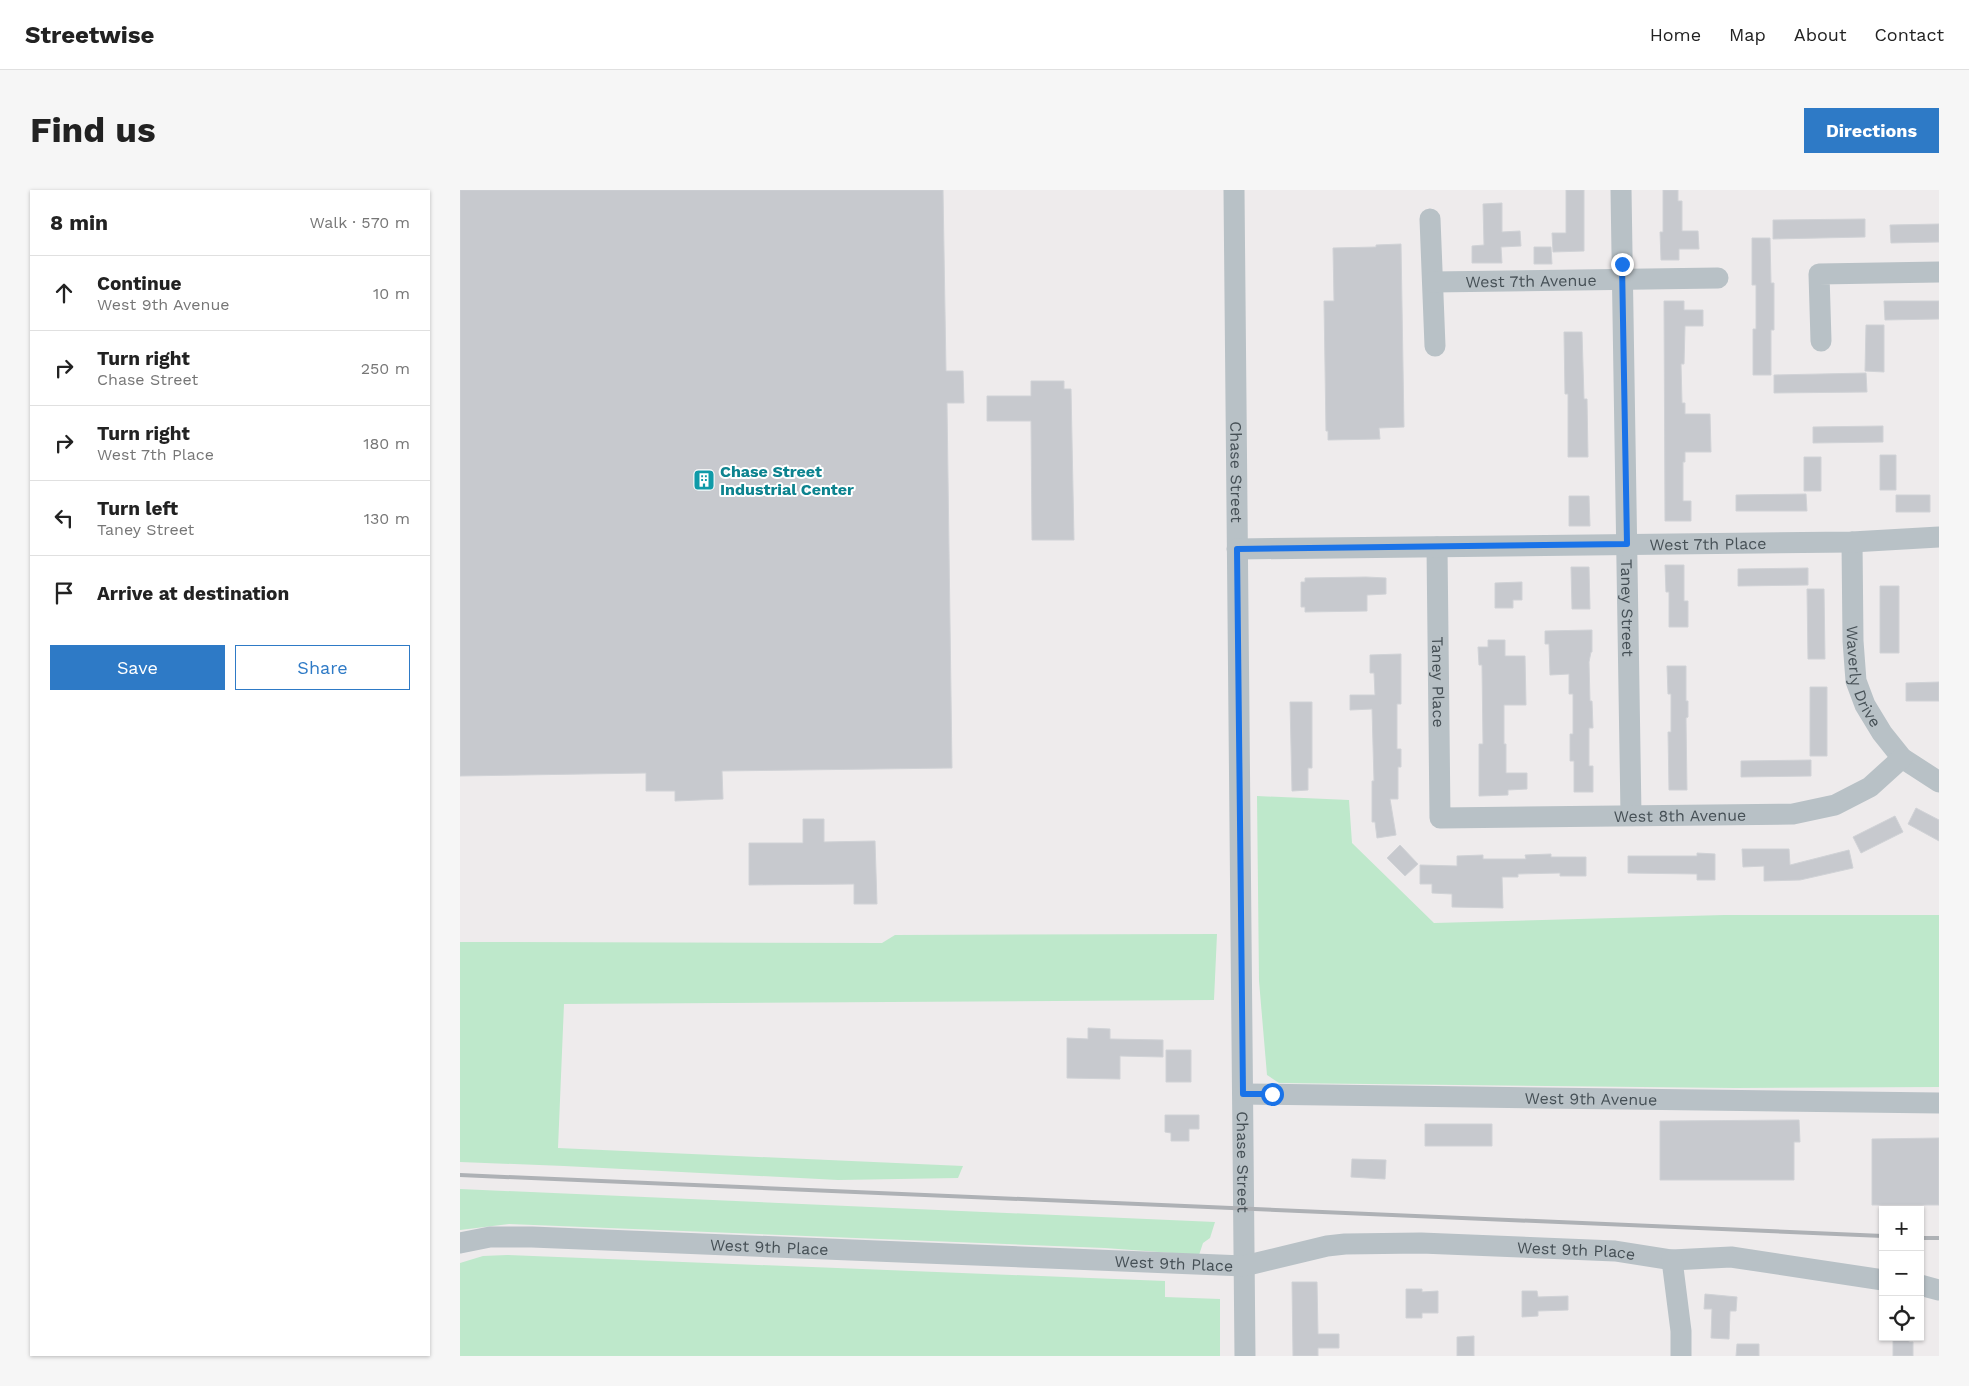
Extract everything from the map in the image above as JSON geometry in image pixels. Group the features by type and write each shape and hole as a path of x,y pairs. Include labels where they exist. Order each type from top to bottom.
{"street":[{"name":"Chase Street","path":"1234,190 1245,1356"},
{"name":"Taney Street","path":"1621,190 1631,815"},
{"path":"1430,219 1435,346"},
{"path":"1821,341 1819,274 1939,272"},
{"name":"West 7th Avenue","path":"1433,282 1718,278"},
{"name":"West 7th Place","path":"1237,549 1852,542 1939,537"},
{"name":"Waverly Drive","path":"1852,542 1853,641 1856,680 1865,706 1882,733 1902,758 1939,782"},
{"name":"Taney Place","path":"1437,547 1440,818"},
{"name":"West 8th Avenue","path":"1440,818 1793,814 1835,805 1870,788 1902,758"},
{"name":"West 9th Avenue","path":"1243,1094 1939,1102"},
{"name":"West 9th Place","path":"460,1243 490,1237 524,1236 1244,1266 1327,1246 1421,1243 1615,1251 1672,1260 1732,1257 1879,1279"},
{"path":"1672,1260 1681,1331 1681,1356"},
{"path":"1924,1287 1939,1290"}],"green space":[{"path":"1257,796 1349,800 1352,843 1434,923 1724,915 1939,915 1939,1087 1735,1088 1279,1083 1267,1075 1259,981"},
{"path":"1217,934 1214,1000 564,1004 558,1148 963,1166 958,1178 838,1180 460,1162 460,942 882,943 895,935"},
{"path":"460,1189 1215,1222 1210,1238 1203,1243 1199,1255 1105,1248 509,1224 460,1230"},
{"path":"507,1255 1165,1281 1165,1297 1220,1299 1220,1356 460,1356 460,1263 483,1256"}],"building":[{"name":"Chase Street Industrial Center","path":"460,190 943,190 946,371 963,371 964,403 947,403 952,768 722,771 723,799 675,801 675,791 646,791 646,773 460,776"},
{"path":"1566,190 1584,190 1584,251 1553,252 1552,233 1566,233"},
{"path":"1663,190 1678,190 1678,201 1682,201 1682,231 1698,231 1699,249 1679,249 1679,260 1661,260 1660,232 1663,232"},
{"path":"1502,203 1502,232 1520,231 1521,246 1501,247 1502,263 1472,263 1472,246 1484,245 1483,204"},
{"path":"1865,219 1865,237 1773,239 1773,220"},
{"path":"1939,224 1939,242 1891,243 1890,225"},
{"path":"1752,238 1770,238 1771,283 1774,283 1774,330 1771,330 1771,375 1753,375 1753,329 1756,329 1756,285 1752,285"},
{"path":"1401,244 1404,427 1379,428 1380,439 1328,440 1328,431 1326,431 1324,301 1334,301 1333,248 1376,247 1376,245"},
{"path":"1534,247 1551,247 1552,264 1534,264"},
{"path":"1664,301 1684,301 1684,310 1703,310 1703,326 1685,326 1684,364 1681,364 1682,403 1685,403 1685,414 1710,414 1711,452 1685,452 1685,462 1683,462 1683,501 1691,501 1691,521 1665,521"},
{"path":"1884,301 1939,301 1939,319 1885,320"},
{"path":"1866,325 1884,325 1884,372 1865,371"},
{"path":"1564,332 1582,332 1584,399 1587,399 1588,457 1568,457 1568,394 1565,394"},
{"path":"1866,373 1867,392 1774,393 1774,375"},
{"path":"1031,381 1064,381 1064,389 1071,389 1074,540 1032,540 1031,421 987,421 987,396 1031,396"},
{"path":"1883,426 1883,442 1813,443 1813,427"},
{"path":"1880,455 1896,455 1896,490 1880,490"},
{"path":"1804,457 1821,457 1821,491 1804,491"},
{"path":"1806,494 1807,511 1736,511 1736,495"},
{"path":"1896,495 1930,495 1930,512 1896,512"},
{"path":"1569,496 1589,496 1590,526 1569,526"},
{"path":"1665,565 1684,565 1684,601 1688,601 1688,627 1669,627 1669,592 1666,592"},
{"path":"1571,567 1589,567 1590,609 1572,609"},
{"path":"1808,568 1808,585 1738,586 1738,569"},
{"path":"1305,578 1386,578 1386,594 1367,595 1367,611 1305,612 1305,607 1301,607 1301,582 1305,582"},
{"path":"1522,582 1522,600 1513,600 1513,608 1495,608 1495,583"},
{"path":"1880,586 1899,586 1899,653 1880,653"},
{"path":"1807,589 1824,589 1825,659 1808,659"},
{"path":"1592,630 1592,652 1589,662 1593,728 1589,728 1589,766 1593,766 1593,792 1574,792 1574,761 1570,761 1570,734 1573,734 1573,694 1569,694 1569,674 1550,675 1549,644 1545,644 1545,631"},
{"path":"1488,640 1505,640 1505,656 1525,656 1526,705 1504,705 1504,744 1506,744 1506,773 1527,773 1527,789 1508,790 1508,795 1479,796 1479,744 1483,744 1482,665 1479,665 1478,647 1488,647"},
{"path":"1401,654 1401,704 1397,704 1397,749 1401,749 1401,767 1398,767 1398,799 1390,799 1396,835 1377,838 1375,822 1372,822 1372,781 1374,781 1372,709 1350,710 1350,695 1375,695 1374,673 1370,673 1370,655"},
{"path":"1667,666 1686,666 1686,701 1688,701 1688,717 1686,718 1687,790 1669,790 1668,732 1671,732 1671,694 1668,694"},
{"path":"1939,682 1939,701 1906,701 1906,683"},
{"path":"1810,687 1827,687 1827,756 1810,756"},
{"path":"1290,702 1312,702 1312,768 1308,768 1308,790 1292,791"},
{"path":"1811,760 1811,776 1741,777 1741,761"},
{"path":"1916,808 1939,820 1939,841 1908,824"},
{"path":"1895,816 1903,832 1861,853 1853,837"},
{"path":"803,819 824,819 824,842 875,841 877,904 854,904 854,884 749,885 749,843 803,843"},
{"path":"1400,845 1418,864 1405,876 1387,858"},
{"path":"1742,849 1789,849 1790,865 1849,850 1853,868 1800,880 1764,881 1764,866 1743,867"},
{"path":"1697,853 1715,854 1715,880 1697,880 1697,874 1628,873 1628,856 1697,856"},
{"path":"1551,854 1551,857 1586,857 1586,876 1560,876 1560,873 1518,874 1518,877 1502,877 1503,908 1452,907 1452,894 1432,893 1432,884 1420,884 1420,865 1457,866 1457,856 1483,855 1483,859 1526,859 1525,855"},
{"path":"1088,1028 1110,1029 1110,1039 1163,1040 1163,1057 1120,1056 1120,1079 1067,1078 1067,1038 1088,1039"},
{"path":"1166,1050 1191,1050 1191,1082 1166,1082"},
{"path":"1165,1115 1199,1115 1199,1129 1189,1129 1189,1141 1171,1141 1171,1133 1165,1132"},
{"path":"1799,1120 1800,1142 1794,1142 1794,1180 1660,1180 1660,1121"},
{"path":"1425,1124 1492,1124 1492,1146 1425,1146"},
{"path":"1939,1138 1939,1205 1872,1205 1872,1139"},
{"path":"1352,1159 1386,1160 1385,1179 1351,1177"},
{"path":"1292,1282 1317,1282 1318,1334 1339,1334 1339,1348 1318,1348 1318,1356 1293,1356"},
{"path":"1406,1289 1422,1289 1422,1292 1438,1291 1438,1313 1422,1313 1422,1318 1406,1318"},
{"path":"1522,1291 1537,1291 1538,1297 1568,1296 1568,1310 1538,1311 1538,1316 1522,1317"},
{"path":"1705,1294 1737,1297 1736,1311 1730,1311 1729,1339 1711,1338 1712,1309 1704,1309"},
{"path":"1474,1336 1474,1356 1457,1356 1457,1337"},
{"path":"1893,1341 1913,1342 1913,1356 1893,1356"},
{"path":"1737,1344 1759,1344 1759,1356 1736,1356"}],"railway":[{"path":"460,1175 1879,1236"},
{"path":"1924,1238 1939,1238"}],"place":[{"name":"Chase Street Industrial Center","path":"704,480"}],"route":[{"path":"1272,1094 1243,1094 1237,549 1627,544 1622,264"}]}
